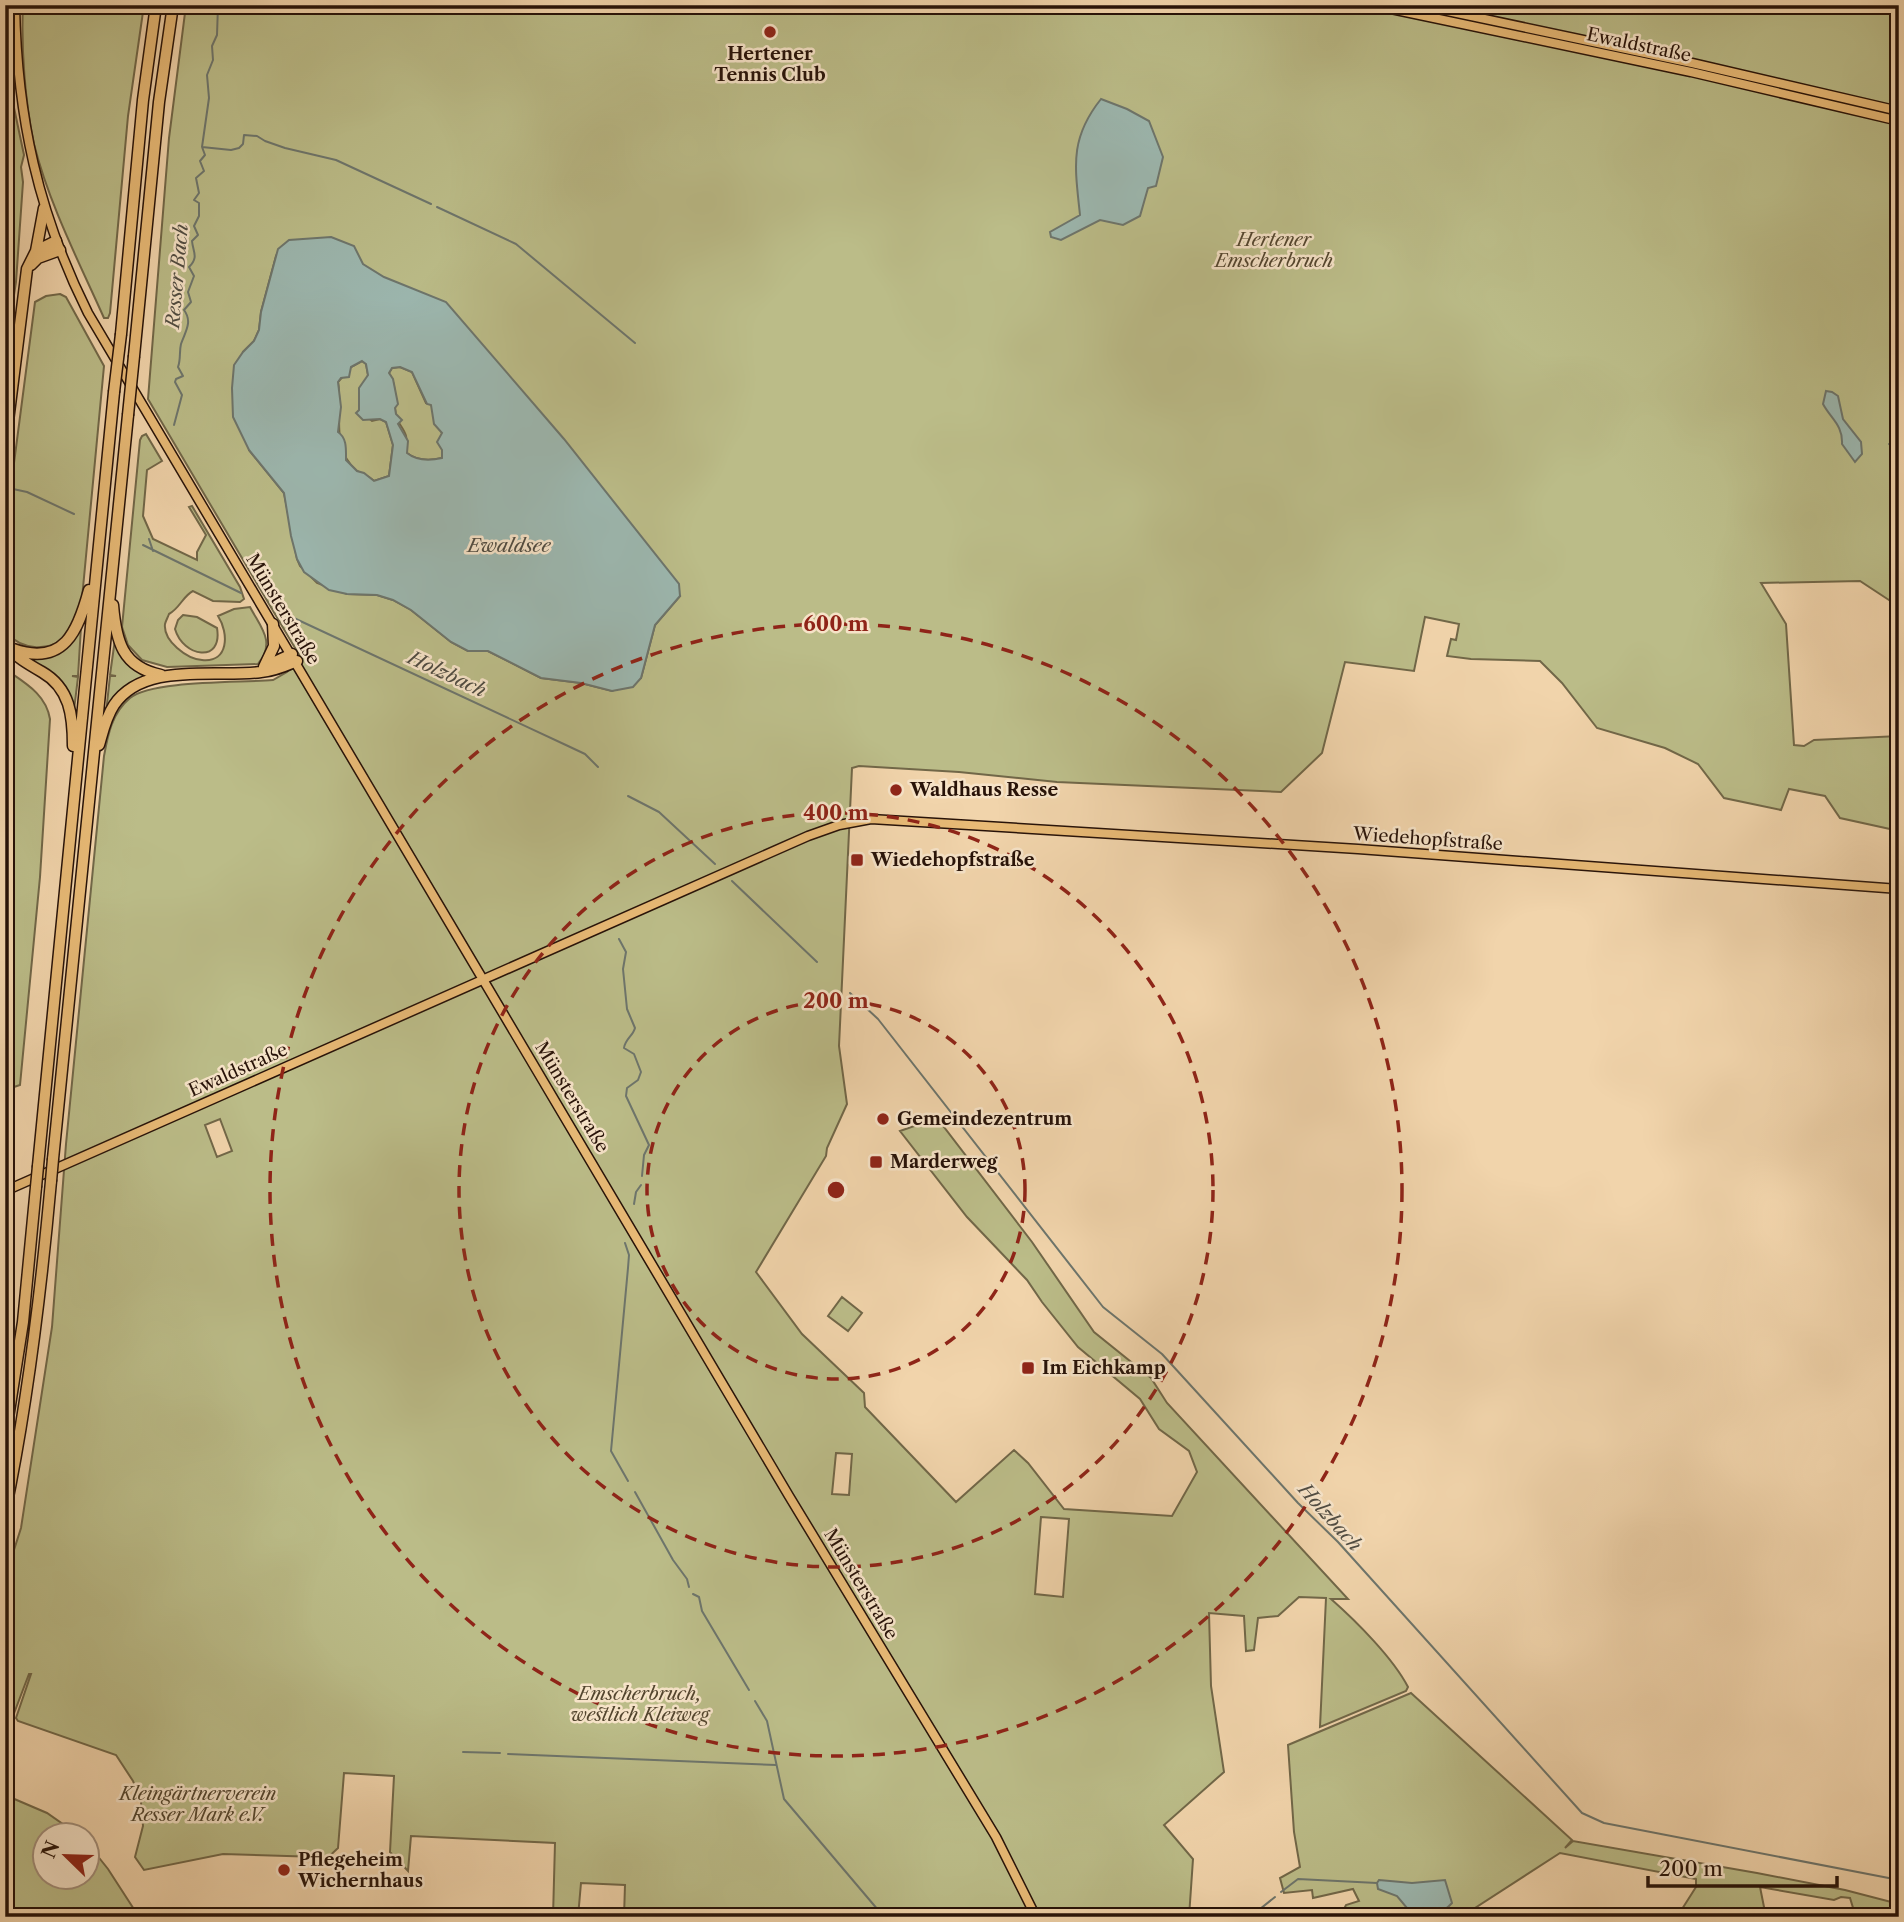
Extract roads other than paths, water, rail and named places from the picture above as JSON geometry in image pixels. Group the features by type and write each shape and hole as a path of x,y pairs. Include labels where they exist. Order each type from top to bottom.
{"highway":[{"path":"5,1437 23,1322 143,100 156,5"},
{"path":"5,1512 24,1415 37,1324 159,102 173,5"},
{"path":"5,445 26,275 29,261 36,251 44,208"},
{"path":"36,251 58,246"},
{"path":"26,275 38,258 58,246"},
{"path":"5,645 33,654 63,645 77,629 97,563"},
{"path":"111,582 115,626 125,654 139,667 168,676"},
{"path":"264,667 273,651 273,625"},
{"path":"5,645 19,658 50,677 66,697 72,715 74,795"},
{"path":"91,776 106,722 115,704 138,683 168,676 265,672 294,658"},
{"path":"240,673 294,658"}],"main road":[{"name":"Münsterstraße","path":"15,5 19,91 30,155 44,208 79,294 789,1496 996,1837 1037,1917"},
{"name":"Ewaldstraße","path":"1372,5 1691,72 1899,121"},
{"name":"Ewaldstraße","path":"1419,5 1692,63 1899,111"},
{"name":"Wiedehopfstraße","path":"484,979 808,836 839,825 872,819 1358,849 1899,889"},
{"name":"Ewaldstraße","path":"5,1191 484,979"}],"water":[{"path":"1101,99 1149,121 1163,157 1156,186 1148,188 1140,216 1123,225 1100,220 1061,240 1051,237 1050,232 1080,215 1076,168 1079,141"},
{"name":"Ewaldsee","path":"331,237 354,246 363,264 384,277 446,302 564,439 679,584 680,596 655,625 641,678 633,687 612,691 581,683 541,678 488,651 468,651 451,642 411,610 393,600 377,595 347,594 329,590 304,572 297,559 291,536 284,493 249,450 233,417 234,365 254,341 259,330 261,312 278,249 289,240","holes":["362,361 366,364 368,375 359,388 359,410 356,413 363,420 380,419 386,422 393,445 389,476 374,481 357,471 346,460 346,448 338,432 341,407 338,382 341,378 349,377 351,367","400,367 412,372 427,404 431,405 434,424 442,433 437,442 442,450 442,458 423,460 407,453 408,441 398,424 402,420 396,414 395,408 398,404 393,379 389,373 392,368"]},
{"path":"1826,391 1838,396 1843,419 1861,442 1862,454 1855,462 1842,444 1839,427 1823,404"},
{"path":"1379,1880 1412,1883 1445,1880 1452,1903 1434,1914 1412,1914 1397,1896 1378,1889"}],"waterway":[{"name":"Resser Bach","path":"174,425 182,395 175,382 183,376 178,367 181,344 188,323 184,310 191,302 188,292 194,276 189,267 195,257 192,241 198,235 194,226 199,216 199,203 194,200 199,193 196,178 204,171 200,161 205,155 202,147 209,98 207,75 213,60 212,46 217,35 218,5"},
{"path":"202,147 231,150 243,144 244,135 257,136 285,148 336,160 431,204"},
{"path":"437,207 516,244 635,343"},
{"path":"1889,444 1899,447"},
{"name":"Holzbach","path":"13,489 27,492 74,514"},
{"name":"Holzbach","path":"149,539 153,551"},
{"name":"Holzbach","path":"143,545 241,593"},
{"name":"Holzbach","path":"281,612 585,754 598,767"},
{"name":"Holzbach","path":"628,796 659,812 715,864"},
{"name":"Holzbach","path":"732,881 817,962"},
{"path":"619,939 626,952 623,969 627,1009 635,1028 624,1048 634,1054 641,1072 638,1080 627,1088 626,1096 649,1145 644,1155 642,1176"},
{"name":"Holzbach","path":"850,993 878,1019 1103,1307 1162,1354 1298,1503 1338,1542 1582,1813 1604,1823 1899,1880"},
{"path":"634,1204 636,1192 641,1185"},
{"path":"625,1243 629,1255 611,1451 628,1481"},
{"path":"635,1492 673,1560 687,1579 689,1587"},
{"path":"693,1594 699,1597 702,1611 749,1690"},
{"path":"755,1701 767,1721 784,1799 884,1917"},
{"path":"463,1752 500,1753"},
{"path":"508,1754 776,1765"},
{"path":"1281,1892 1298,1879 1377,1883"},
{"path":"1250,1917 1275,1897"}],"place":[{"name":"Hertener Tennis Club","path":"770,32"},
{"name":"Waldhaus Resse","path":"896,790"},
{"name":"Wiedehopfstraße","path":"857,860"},
{"name":"Gemeindezentrum","path":"883,1119"},
{"name":"Marderweg","path":"876,1162"},
{"name":"Im Eichkamp","path":"1028,1368"},
{"name":"Pflegeheim Wichernhaus","path":"284,1870"}],"park label":[{"name":"Hertener Emscherbruch","path":"1274,250"},
{"name":"Emscherbruch, westlich Kleiweg","path":"640,1704"},
{"name":"Kleingärtnerverein Resser Mark e.V.","path":"198,1804"}]}
